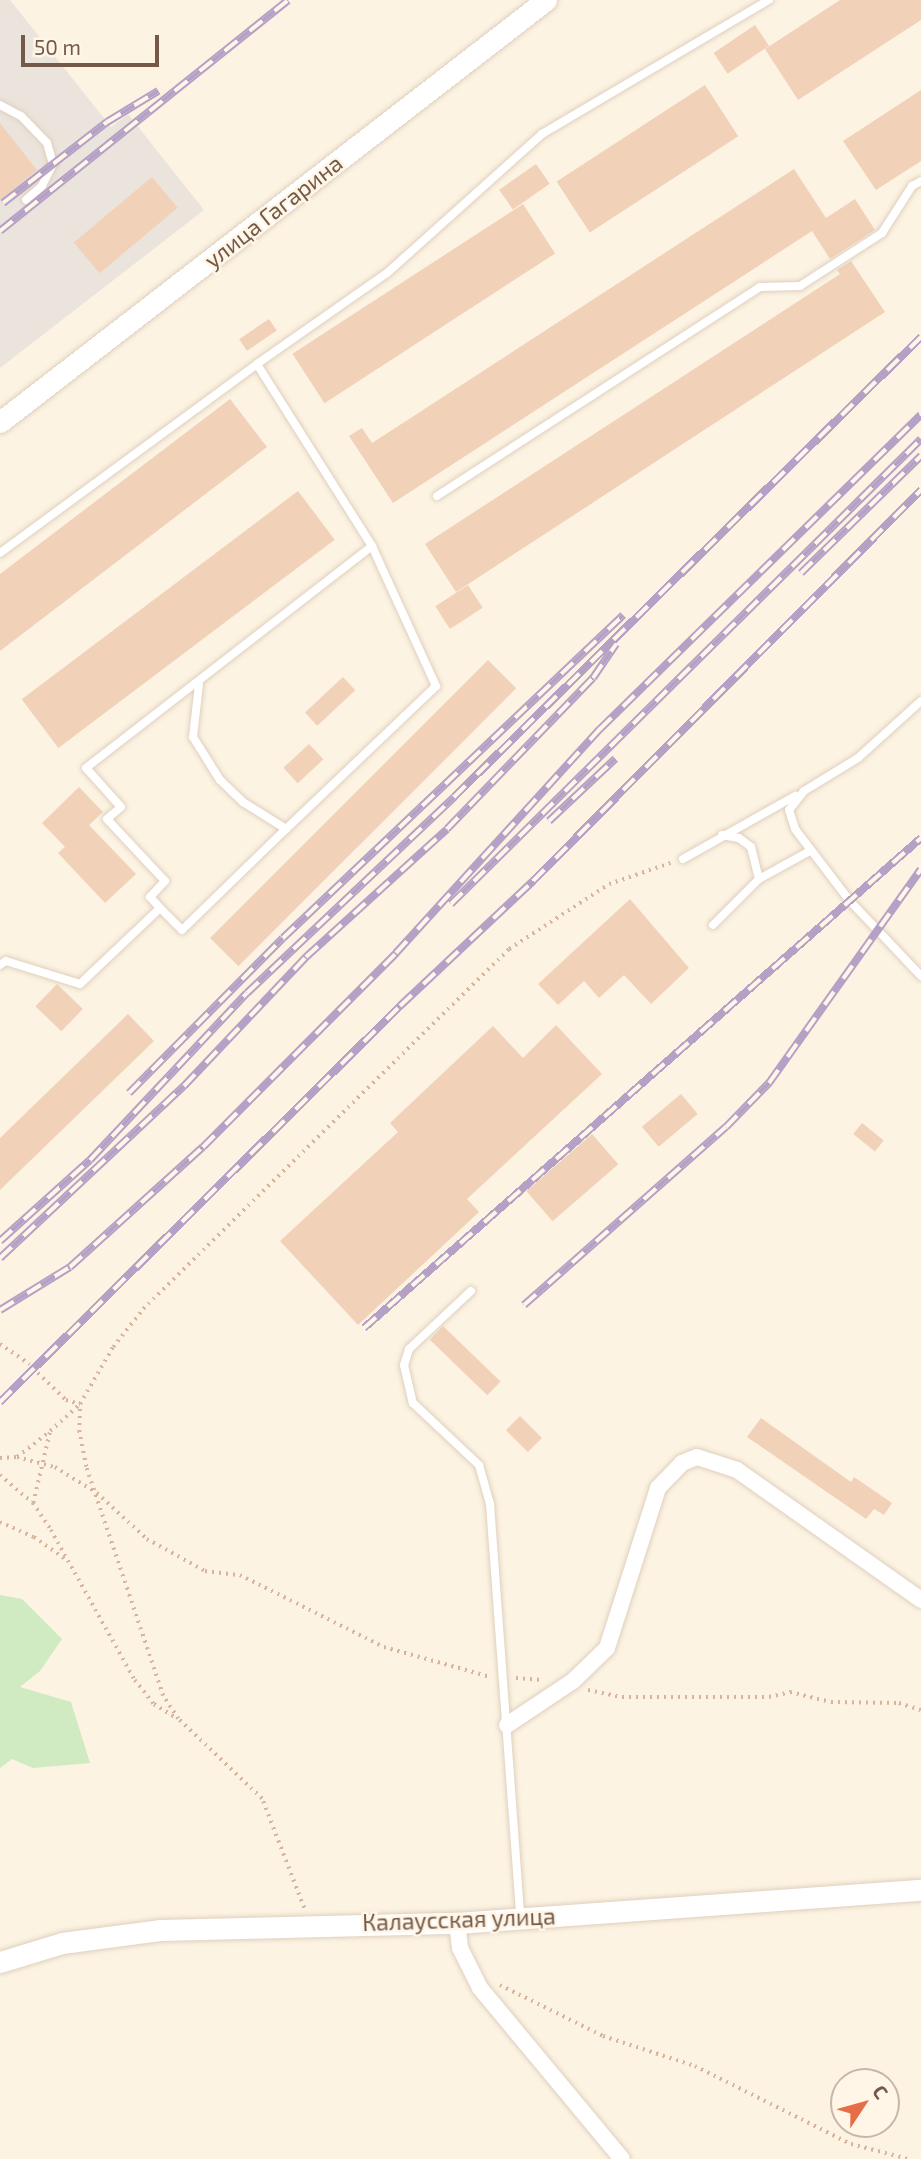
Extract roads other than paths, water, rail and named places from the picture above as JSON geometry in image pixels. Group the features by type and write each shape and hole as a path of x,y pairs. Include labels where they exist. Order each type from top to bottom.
{"street":[{"name":"улица Гагарина","path":"0,422 546,0"},
{"path":"507,1725 594,1663 616,1630 658,1488 682,1463 698,1457 737,1470 921,1600"},
{"name":"Калаусская улица","path":"0,1962 110,1934 310,1923 457,1923 921,1890"},
{"path":"457,1923 460,1948 470,1969 519,2037 622,2159"}],"lane":[{"path":"0,553 257,364 387,273 542,134 769,0"},
{"path":"0,105 21,117 47,143 53,164 42,186 26,200"},
{"path":"437,496 760,287 800,286 870,241 882,233 912,186 921,181"},
{"path":"257,364 372,546 436,686 182,930 150,897 165,881 107,819 121,807 86,768 154,711 199,684 372,546"},
{"path":"199,684 193,737 220,780 243,802 286,829"},
{"path":"683,859 858,758 921,701"},
{"path":"804,791 792,802 789,818 810,851 849,900 921,976"},
{"path":"722,835 739,838 751,847 759,878"},
{"path":"713,925 759,878 810,851"},
{"path":"0,965 6,961 80,984 160,908"},
{"path":"471,1291 409,1349 404,1365 413,1403 479,1465 490,1504 520,1919"}],"railway":[{"path":"0,231 288,0"},
{"path":"3,203 107,122 158,91"},
{"path":"0,1241 90,1160 247,993 454,797 921,337"},
{"path":"0,1310 70,1267 203,1147 396,953 600,729 921,415"},
{"path":"451,904 921,439"},
{"path":"801,573 921,456"},
{"path":"0,1402 400,1006 533,881 921,490"},
{"path":"129,1093 283,938 623,615"},
{"path":"0,1258 184,1086 306,957 447,829 593,678 616,644"},
{"path":"549,821 615,759"},
{"path":"364,1328 921,838"},
{"path":"524,1305 726,1127 769,1083 921,869"}]}
